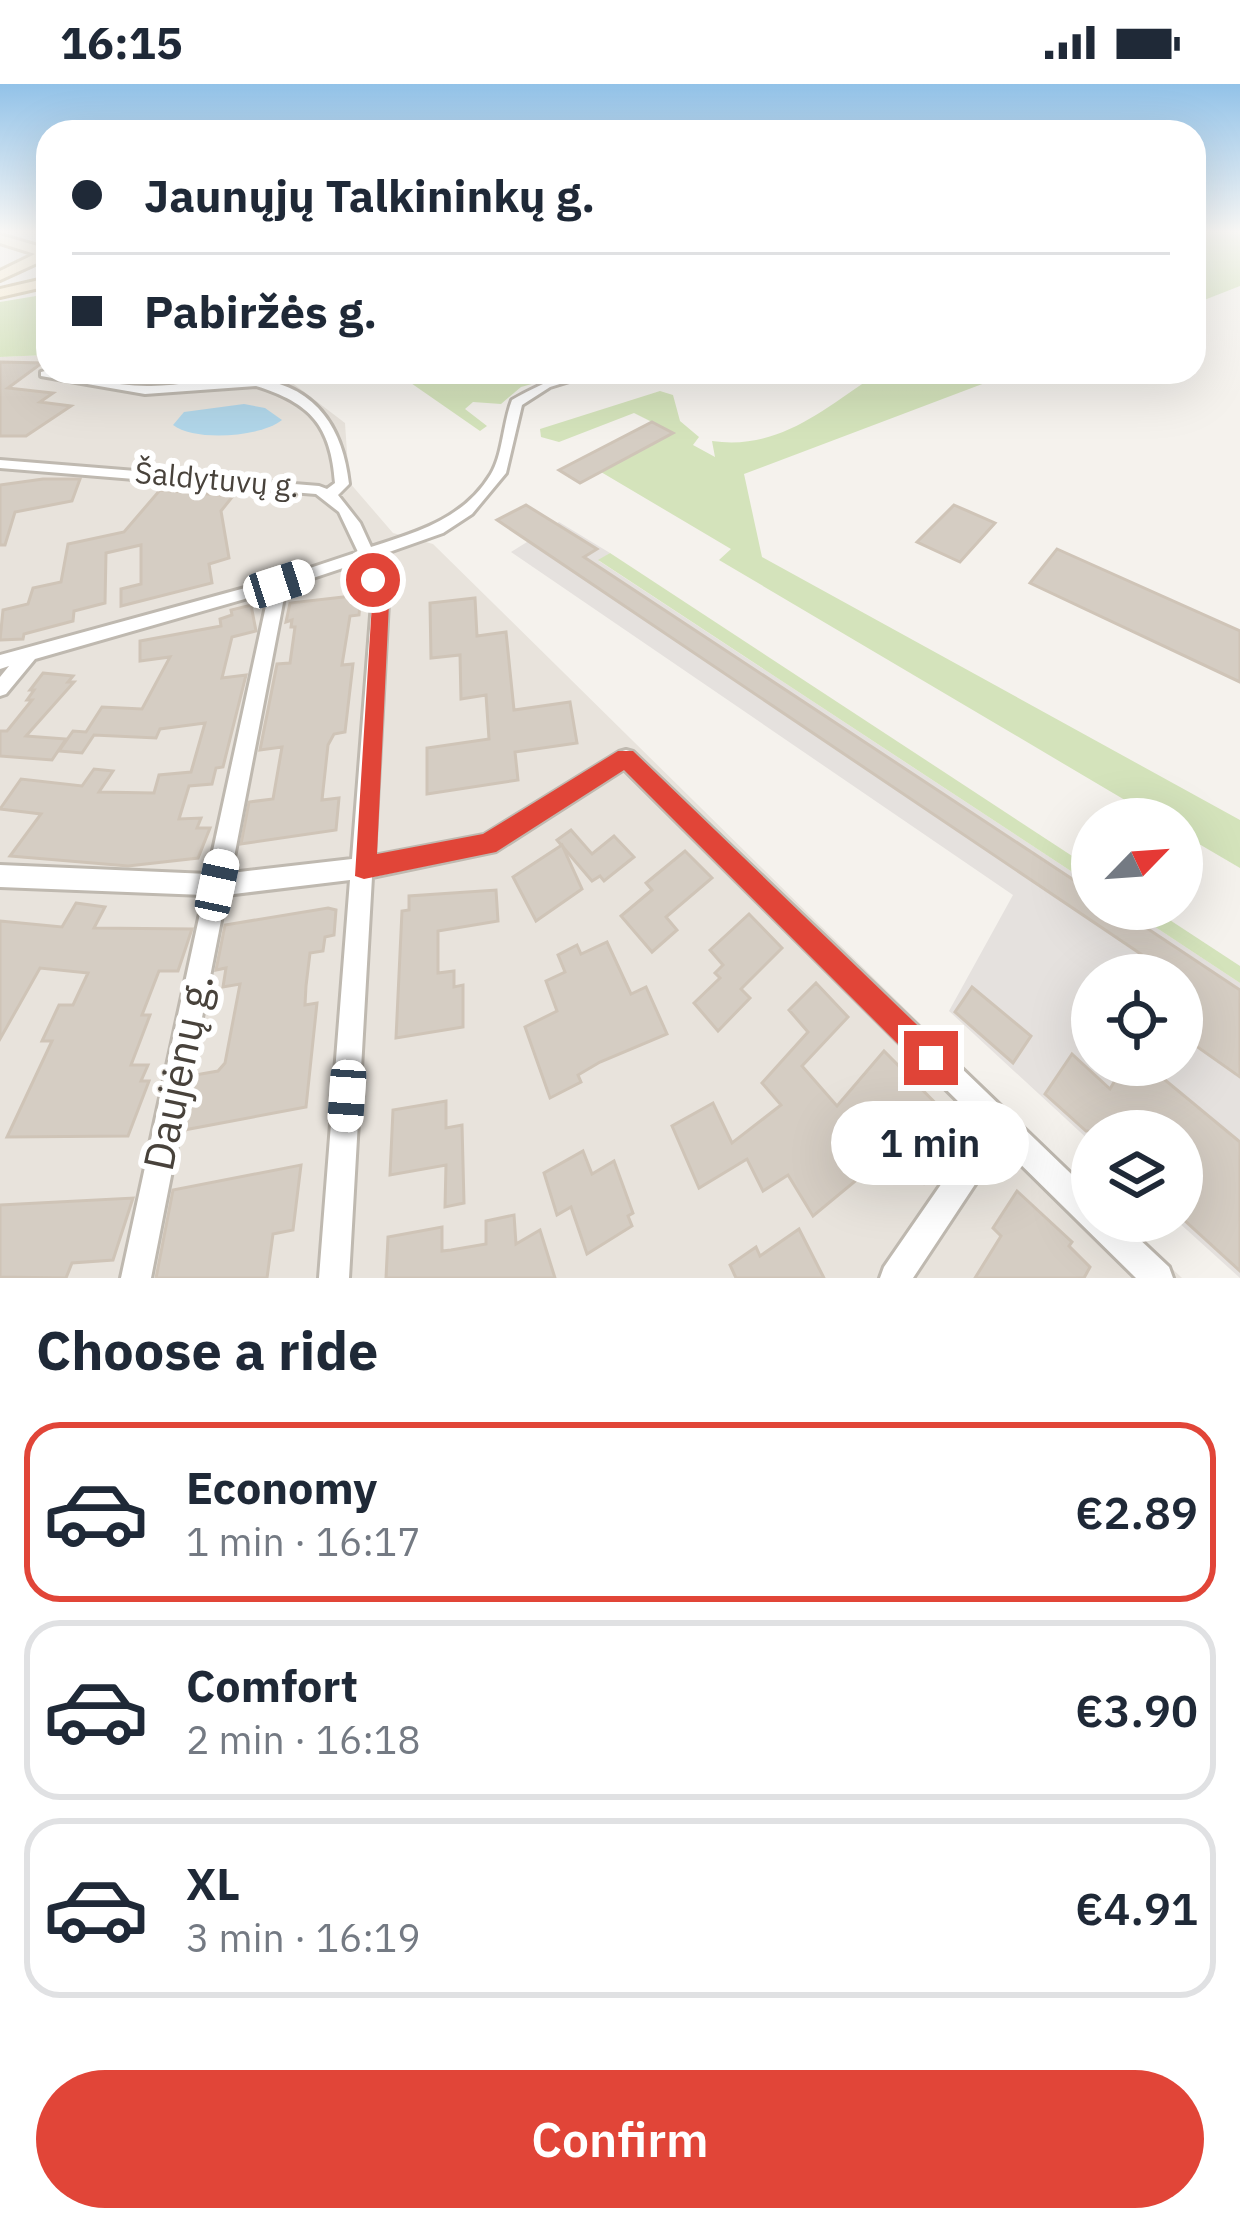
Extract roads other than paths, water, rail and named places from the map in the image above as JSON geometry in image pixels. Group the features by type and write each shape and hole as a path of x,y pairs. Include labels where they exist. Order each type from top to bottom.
{"street":[{"path":"108,384 146,390 229,384"},
{"path":"264,384 308,405 336,435 342,484 330,494"},
{"path":"0,662 279,584 456,520 499,472 516,403 550,384"},
{"name":"Šaldytuvų g.","path":"0,464 303,486 330,494 347,513 366,556 380,603 334,1278"},
{"name":"Daujėnų g.","path":"136,1278 279,584"},
{"path":"0,689 29,655"},
{"path":"0,876 217,885 364,868 488,844 626,758 1071,1194"},
{"path":"895,1278 999,1124"},
{"path":"1121,1242 1158,1278"}],"water":[{"path":"244,404 265,408 282,420 228,435 196,434 173,425 184,412"}]}
